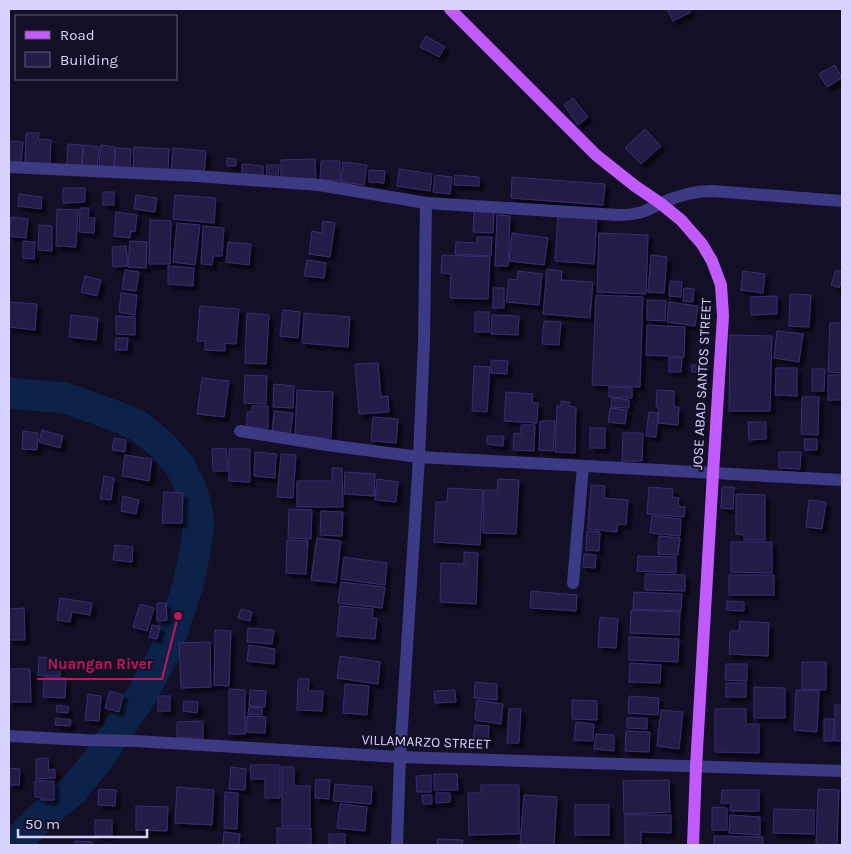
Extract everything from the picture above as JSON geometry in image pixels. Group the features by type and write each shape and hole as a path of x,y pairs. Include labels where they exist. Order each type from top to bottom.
{"main road":[{"name":"JOSE ABAD SANTOS STREET","path":"450,9 596,155 681,220 702,244 712,261 720,285 723,316 712,473 693,845"}],"street":[{"path":"9,167 196,176 319,185 426,203 618,216 646,211 660,203 699,191 842,201"},
{"path":"397,845 400,757 419,456 424,342 426,203"},
{"path":"240,431 327,445 419,456 842,480"},
{"path":"573,583 583,466"},
{"name":"VILLAMARZO STREET","path":"9,736 135,741 400,757 842,771"}],"building":[{"path":"667,9 689,9 691,12 673,21"},
{"path":"426,36 445,47 439,57 420,47"},
{"path":"835,65 842,78 827,87 819,74"},
{"path":"573,98 588,117 578,125 564,105"},
{"path":"645,129 661,146 641,164 625,148"},
{"path":"26,133 39,133 38,139 51,140 50,165 25,164"},
{"path":"9,141 23,142 21,164 9,163"},
{"path":"68,144 83,145 81,167 67,165"},
{"path":"84,145 99,147 97,168 82,167"},
{"path":"101,145 115,147 114,168 99,167"},
{"path":"134,147 169,149 168,172 133,170"},
{"path":"116,148 131,149 130,171 114,170"},
{"path":"173,148 206,151 204,175 171,172"},
{"path":"227,158 236,159 236,166 227,166"},
{"path":"315,159 316,179 281,180 281,160"},
{"path":"321,161 340,161 340,181 320,180"},
{"path":"343,162 367,165 364,185 341,182"},
{"path":"242,164 263,166 263,179 242,177"},
{"path":"267,165 279,165 278,180 266,179"},
{"path":"399,169 432,174 430,191 397,186"},
{"path":"369,170 385,171 384,183 369,182"},
{"path":"435,175 452,177 450,194 433,192"},
{"path":"455,175 479,177 479,186 454,185"},
{"path":"512,177 605,184 603,205 511,198"},
{"path":"63,188 85,188 85,202 63,203"},
{"path":"103,192 114,192 114,205 103,205"},
{"path":"19,194 42,197 41,209 18,206"},
{"path":"136,195 157,198 155,212 134,209"},
{"path":"175,195 216,198 214,223 173,219"},
{"path":"80,208 89,208 88,218 95,218 94,233 79,232"},
{"path":"57,209 78,210 76,247 56,246"},
{"path":"474,210 494,211 493,233 473,232"},
{"path":"116,212 137,215 135,232 131,231 130,238 114,236"},
{"path":"558,214 597,217 594,264 555,261"},
{"path":"497,215 510,216 508,266 495,266"},
{"path":"11,217 28,219 26,238 9,236"},
{"path":"150,220 171,221 170,264 149,264"},
{"path":"323,221 335,223 330,257 309,254 312,231 322,233"},
{"path":"177,223 200,225 195,265 173,262"},
{"path":"39,225 52,226 52,251 38,250"},
{"path":"203,226 224,228 222,256 213,256 212,265 201,264"},
{"path":"512,233 548,238 544,265 509,261"},
{"path":"599,233 648,235 646,294 597,292"},
{"path":"477,237 492,237 491,256 455,254 456,242 477,243"},
{"path":"23,241 35,242 34,259 23,258"},
{"path":"130,241 147,242 146,268 128,267"},
{"path":"228,242 251,244 249,265 226,262"},
{"path":"126,246 128,266 113,267 112,247"},
{"path":"442,255 490,257 488,299 450,298 451,274 441,273"},
{"path":"651,255 667,257 664,293 648,292"},
{"path":"307,260 326,263 324,278 304,276"},
{"path":"168,266 194,268 193,286 168,284"},
{"path":"547,269 562,271 561,280 593,282 590,318 543,314"},
{"path":"125,270 139,272 136,291 122,289"},
{"path":"836,270 842,272 839,288 831,285"},
{"path":"518,271 542,274 539,305 506,302 509,279 517,280"},
{"path":"743,271 765,274 763,293 741,290"},
{"path":"85,276 101,280 97,296 81,292"},
{"path":"670,281 682,282 681,297 669,296"},
{"path":"493,288 504,288 504,308 493,308"},
{"path":"684,288 694,289 693,302 683,301"},
{"path":"121,293 137,295 135,315 119,312"},
{"path":"790,294 811,295 809,327 789,326"},
{"path":"596,295 643,297 640,387 592,385"},
{"path":"777,296 777,314 751,315 751,297"},
{"path":"647,300 666,301 665,321 647,320"},
{"path":"9,302 37,304 35,330 9,327"},
{"path":"669,302 698,306 695,326 667,322"},
{"path":"200,306 239,309 236,344 225,343 225,351 205,350 205,341 197,341"},
{"path":"283,310 300,312 298,338 280,336"},
{"path":"475,312 489,312 489,332 475,332"},
{"path":"247,313 269,315 266,364 245,363"},
{"path":"304,313 350,317 348,347 302,343"},
{"path":"71,315 98,318 96,340 69,337"},
{"path":"492,315 519,316 518,335 491,334"},
{"path":"116,316 135,317 135,335 116,334"},
{"path":"544,321 561,322 559,345 542,344"},
{"path":"830,323 842,323 842,373 828,372"},
{"path":"647,325 685,327 684,357 646,355"},
{"path":"777,331 803,334 799,362 774,358"},
{"path":"730,335 772,336 770,411 729,411"},
{"path":"116,338 128,338 127,350 115,350"},
{"path":"669,358 682,358 681,372 669,372"},
{"path":"491,360 508,361 507,374 491,373"},
{"path":"378,363 381,397 388,396 389,412 359,414 355,364"},
{"path":"691,365 705,365 705,372 692,372"},
{"path":"474,366 490,367 487,412 472,411"},
{"path":"776,368 797,368 797,396 775,395"},
{"path":"812,369 825,369 824,391 812,391"},
{"path":"245,375 267,376 266,404 244,403"},
{"path":"828,375 842,375 842,400 828,400"},
{"path":"202,378 229,381 224,417 197,414"},
{"path":"274,384 294,386 293,408 273,407"},
{"path":"609,387 632,388 632,398 609,397"},
{"path":"297,390 333,392 331,438 295,436"},
{"path":"657,390 674,391 674,407 679,407 678,425 658,423 659,407 656,407"},
{"path":"506,392 533,394 532,403 538,403 537,423 504,421"},
{"path":"802,397 819,397 818,435 801,434"},
{"path":"612,398 629,400 629,408 611,407"},
{"path":"561,401 570,402 569,406 576,407 575,453 555,452 557,406 561,406"},
{"path":"252,406 268,406 268,428 247,428 247,412 252,412"},
{"path":"610,408 627,410 625,424 608,422"},
{"path":"274,411 293,413 290,436 272,434"},
{"path":"649,412 658,413 656,437 646,436"},
{"path":"373,417 398,419 396,443 371,441"},
{"path":"540,421 555,421 553,451 539,450"},
{"path":"748,422 766,422 766,439 749,440"},
{"path":"521,425 535,425 534,451 513,450 514,433 521,434"},
{"path":"590,428 605,428 605,448 590,448"},
{"path":"42,430 63,436 60,448 39,442"},
{"path":"23,431 38,433 37,450 22,449"},
{"path":"623,433 643,433 642,461 622,461"},
{"path":"487,436 504,436 503,446 487,444"},
{"path":"114,438 126,440 125,452 112,450"},
{"path":"804,439 817,439 817,450 805,450"},
{"path":"226,448 228,471 213,471 212,449"},
{"path":"229,449 250,449 250,482 229,481"},
{"path":"255,452 276,454 275,478 254,476"},
{"path":"779,452 801,452 800,469 779,468"},
{"path":"281,454 296,455 293,498 277,497"},
{"path":"125,455 152,459 149,481 122,476"},
{"path":"332,468 342,468 343,507 297,507 297,481 332,481"},
{"path":"345,472 375,474 374,496 344,494"},
{"path":"104,476 114,478 111,500 100,499"},
{"path":"377,479 398,482 396,502 375,500"},
{"path":"498,479 519,480 516,534 483,533 484,490 497,490"},
{"path":"591,485 605,486 604,498 628,500 626,525 618,524 617,532 588,529"},
{"path":"649,487 673,489 672,497 679,498 678,506 685,507 684,517 647,514"},
{"path":"722,487 734,487 733,509 721,508"},
{"path":"448,488 483,490 480,545 434,542 436,502 447,502"},
{"path":"164,492 183,493 182,523 162,523"},
{"path":"736,494 765,495 765,540 744,540 744,535 736,534"},
{"path":"123,496 139,500 136,514 121,511"},
{"path":"809,500 826,502 822,529 806,527"},
{"path":"289,509 312,510 311,539 288,538"},
{"path":"321,511 343,512 342,536 320,535"},
{"path":"652,516 681,519 680,536 650,533"},
{"path":"587,531 600,532 599,551 586,550"},
{"path":"659,536 680,538 678,555 658,554"},
{"path":"317,538 341,541 336,583 311,580"},
{"path":"287,540 308,541 306,574 286,573"},
{"path":"731,542 772,542 772,573 731,572"},
{"path":"115,545 133,547 132,562 113,560"},
{"path":"464,552 478,553 476,604 440,602 441,563 464,564"},
{"path":"584,554 596,555 595,568 583,567"},
{"path":"638,556 676,557 676,573 637,571"},
{"path":"344,557 387,563 385,585 341,579"},
{"path":"645,574 685,575 685,591 645,590"},
{"path":"729,575 774,575 774,595 729,595"},
{"path":"341,582 385,587 382,608 338,603"},
{"path":"531,591 577,595 576,611 530,608"},
{"path":"634,592 682,594 681,611 633,609"},
{"path":"60,598 92,603 90,615 72,612 70,622 57,620"},
{"path":"727,601 744,602 744,611 726,610"},
{"path":"157,603 166,603 167,620 157,621"},
{"path":"140,604 154,608 147,631 133,627"},
{"path":"340,606 373,609 372,618 377,618 375,639 337,636"},
{"path":"24,608 25,640 9,640 9,609"},
{"path":"241,609 252,612 250,621 238,618"},
{"path":"631,610 680,612 679,635 630,633"},
{"path":"600,617 618,619 616,648 598,647"},
{"path":"740,621 769,623 768,656 729,654 730,631 739,631"},
{"path":"152,625 160,627 157,639 149,637"},
{"path":"248,628 274,630 272,644 247,642"},
{"path":"215,630 231,631 229,686 214,685"},
{"path":"629,637 679,639 678,662 629,660"},
{"path":"210,642 211,687 181,688 179,643"},
{"path":"249,645 275,649 274,664 247,661"},
{"path":"340,656 380,662 378,684 337,678"},
{"path":"39,657 61,659 60,676 38,675"},
{"path":"802,662 826,662 826,690 802,689"},
{"path":"630,663 661,665 660,683 629,682"},
{"path":"726,664 747,664 747,681 725,680"},
{"path":"9,669 30,669 31,702 9,702"},
{"path":"44,677 66,678 65,698 43,697"},
{"path":"298,679 309,679 308,691 323,691 322,711 297,710"},
{"path":"475,682 497,684 497,700 474,698"},
{"path":"726,683 746,683 746,697 726,697"},
{"path":"345,684 369,686 367,715 343,713"},
{"path":"754,687 785,688 785,718 754,718"},
{"path":"229,689 245,690 245,734 229,734"},
{"path":"250,690 266,691 265,707 249,706"},
{"path":"455,690 456,702 435,703 434,691"},
{"path":"796,690 819,691 817,732 794,730"},
{"path":"110,691 123,695 119,712 105,708"},
{"path":"88,694 101,696 99,721 85,720"},
{"path":"158,696 170,696 170,711 158,711"},
{"path":"629,696 659,698 658,715 628,713"},
{"path":"477,700 503,704 501,724 475,720"},
{"path":"572,700 597,701 597,720 572,719"},
{"path":"184,701 198,702 197,713 183,711"},
{"path":"57,705 69,707 68,713 56,712"},
{"path":"835,705 842,705 842,741 835,741"},
{"path":"249,707 262,708 262,715 248,714"},
{"path":"509,709 521,709 519,743 507,743"},
{"path":"715,709 746,709 746,724 759,724 759,753 715,752"},
{"path":"661,710 683,712 679,749 657,746"},
{"path":"247,716 266,717 265,733 246,732"},
{"path":"56,718 71,720 70,726 55,725"},
{"path":"627,718 647,718 647,729 627,728"},
{"path":"824,719 834,719 833,741 824,741"},
{"path":"203,721 203,738 177,738 177,722"},
{"path":"576,722 594,724 593,741 574,740"},
{"path":"475,725 489,726 488,741 473,740"},
{"path":"626,731 650,732 649,752 625,751"},
{"path":"596,734 614,735 614,751 594,749"},
{"path":"48,758 49,770 55,769 55,778 36,779 36,759"},
{"path":"250,765 280,765 280,798 265,798 265,779 251,779"},
{"path":"231,767 246,769 245,790 229,789"},
{"path":"282,767 294,767 294,786 310,786 310,826 282,826"},
{"path":"9,768 20,769 19,785 9,785"},
{"path":"434,774 457,774 458,790 434,790"},
{"path":"431,775 431,792 417,792 416,776"},
{"path":"316,779 330,780 329,799 315,798"},
{"path":"669,780 670,812 624,814 623,781"},
{"path":"35,781 54,781 54,800 41,800 41,797 35,797"},
{"path":"335,784 372,787 371,804 333,801"},
{"path":"481,785 519,785 519,834 469,835 468,793 481,793"},
{"path":"177,787 214,790 212,825 175,823"},
{"path":"99,789 116,790 115,806 98,805"},
{"path":"818,789 839,790 837,845 816,845"},
{"path":"722,790 759,790 759,811 730,811 731,803 721,803"},
{"path":"225,792 238,793 237,829 224,828"},
{"path":"436,793 450,793 450,802 436,803"},
{"path":"422,795 432,795 432,804 423,804"},
{"path":"524,795 557,797 554,845 520,845"},
{"path":"340,804 367,807 365,831 337,828"},
{"path":"575,805 609,805 609,835 575,835"},
{"path":"136,806 168,807 167,831 136,830"},
{"path":"712,807 727,808 727,830 712,830"},
{"path":"774,809 814,810 814,834 773,833"},
{"path":"625,815 671,815 671,833 641,832 641,845 625,845"},
{"path":"730,815 760,817 760,835 729,833"},
{"path":"95,820 112,820 112,836 95,836"},
{"path":"277,828 311,828 311,845 277,845"},
{"path":"224,832 240,834 239,845 223,845"},
{"path":"329,834 345,834 345,845 329,845"},
{"path":"714,836 763,837 763,845 714,845"},
{"path":"438,839 463,840 462,845 437,845"},
{"path":"75,841 92,842 92,845 75,845"}],"waterway":[{"path":"9,393 65,398 137,425 162,445 180,466 193,493 199,523 188,585 178,616 164,654 141,696 96,762 74,789 36,822 17,842 18,845"}],"place":[{"name":"Nuangan River","path":"178,616"}]}
